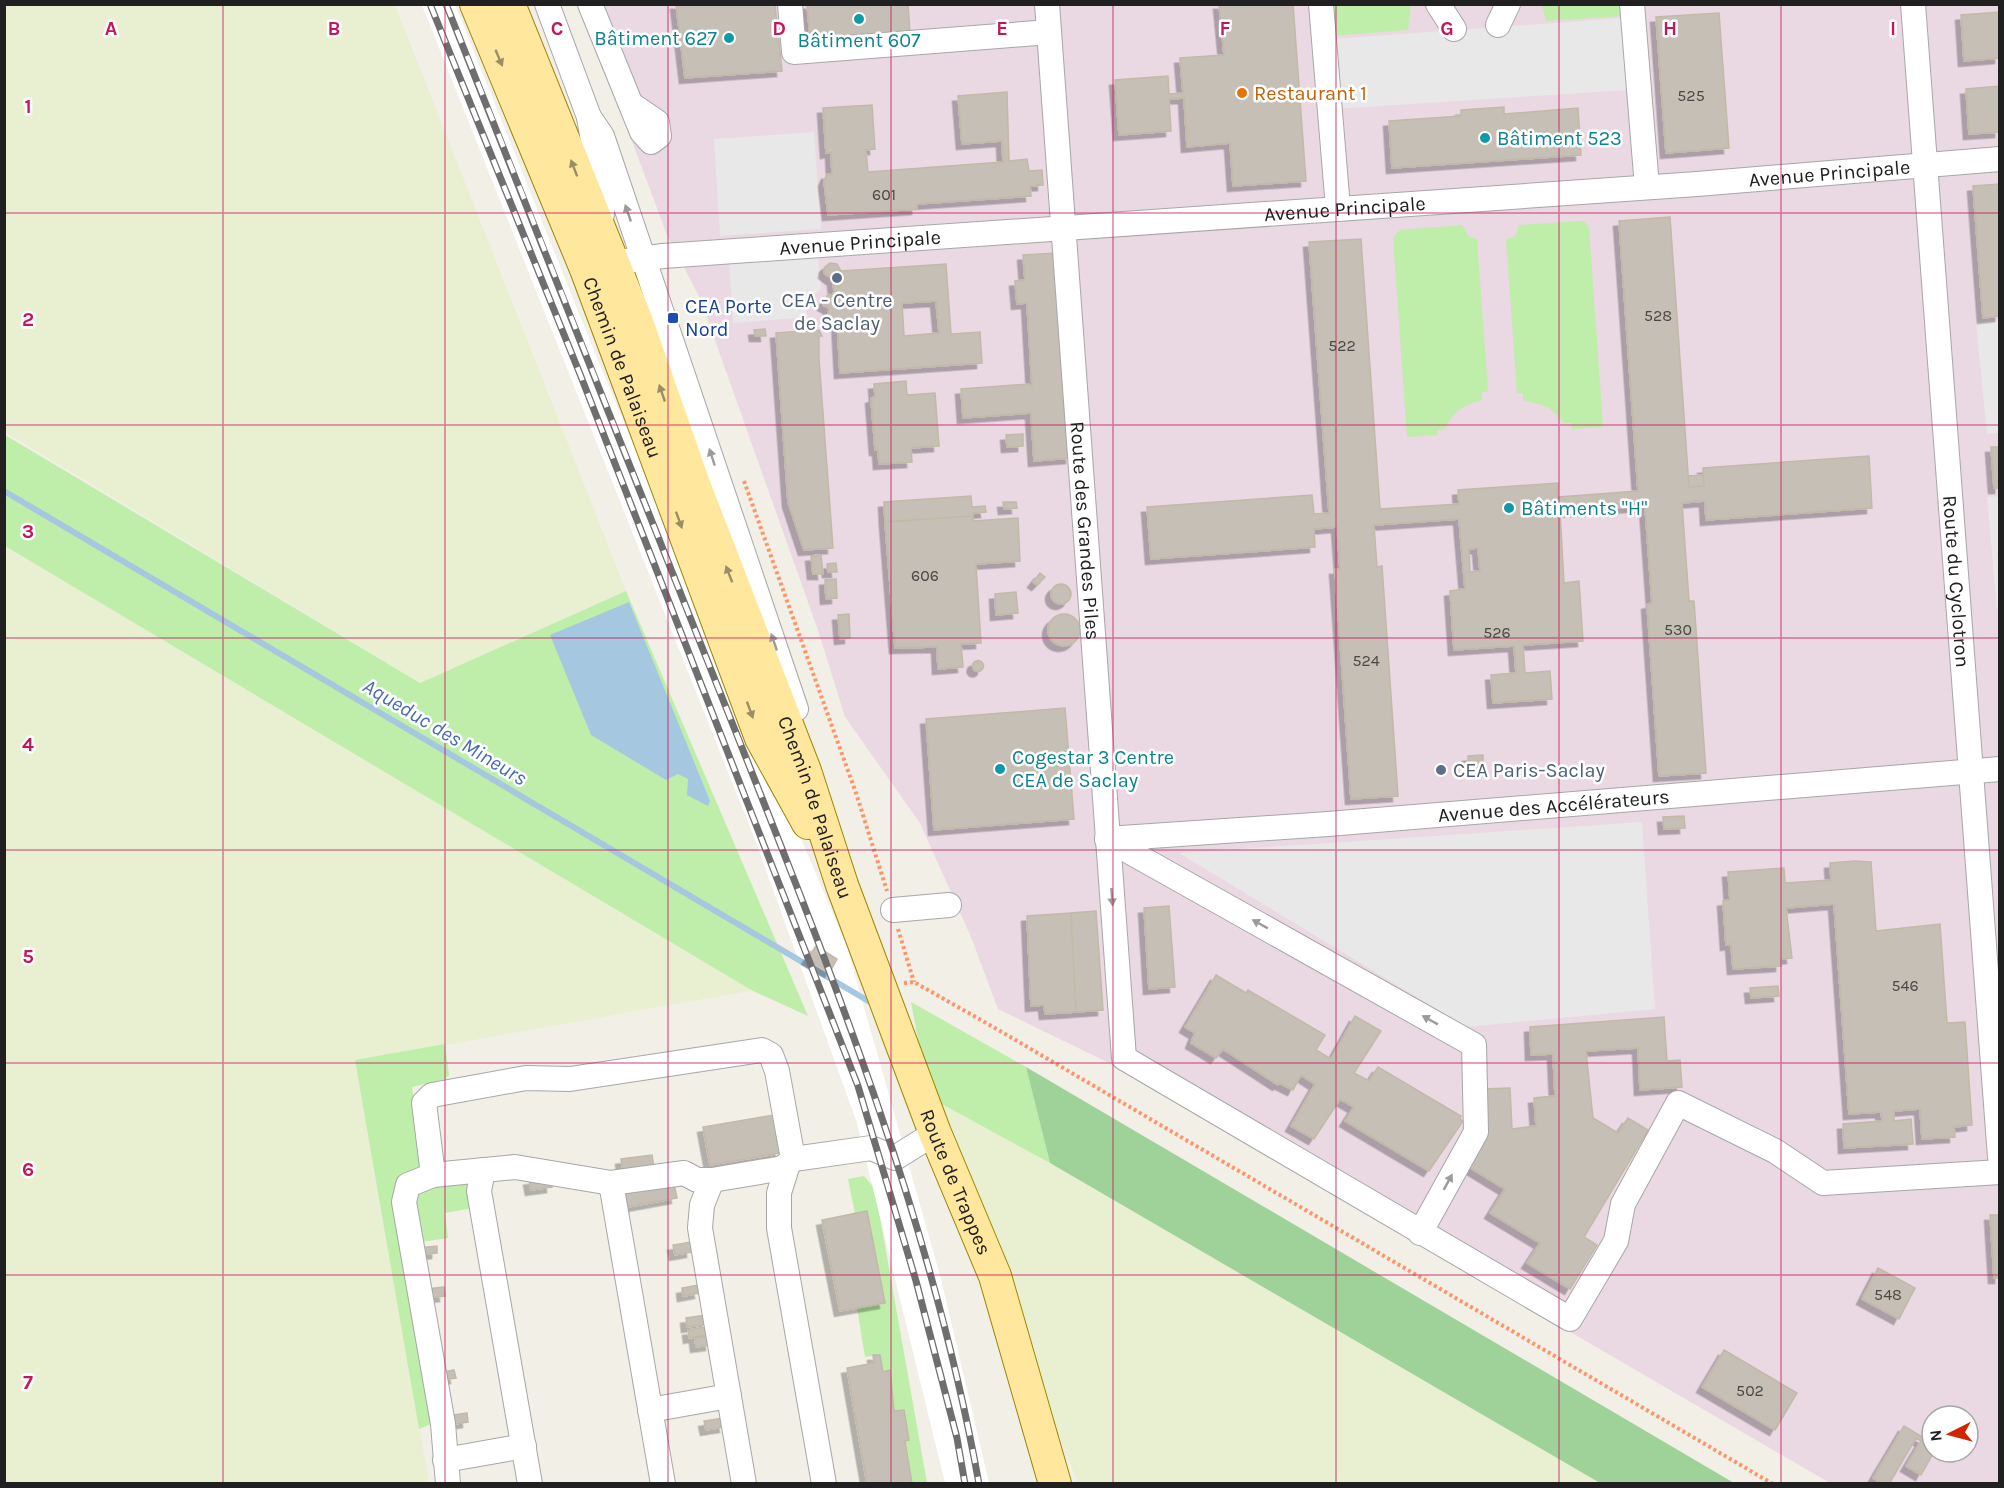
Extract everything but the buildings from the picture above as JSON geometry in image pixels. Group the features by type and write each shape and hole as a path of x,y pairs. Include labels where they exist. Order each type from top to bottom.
{"main road":[{"name":"Chemin de Palaiseau","path":"476,4 598,265 761,738 842,885"},
{"name":"Chemin de Palaiseau","path":"509,4 534,62 598,230 598,265 637,322 695,487 801,760 835,857 842,885"},
{"name":"Route de Trappes","path":"842,885 934,1133 995,1276 1055,1484"}],"street":[{"path":"547,4 589,117 603,202 598,230"},
{"path":"590,4 632,105"},
{"path":"790,4 794,52 1049,32"},
{"name":"Route des Grandes Piles","path":"1047,4 1124,1058 1420,1233"},
{"path":"1321,4 1338,208"},
{"path":"1438,4 1454,29"},
{"path":"1632,4 1647,187"},
{"name":"Route du Cyclotron","path":"1913,4 1927,165 1950,514 1972,771 2000,1157"},
{"path":"589,117 602,136 796,706 801,760"},
{"name":"Avenue Principale","path":"644,258 1647,187 2000,159"},
{"path":"598,265 644,258"},
{"name":"Avenue des Accélérateurs","path":"1107,839 1340,823 2000,769"},
{"path":"1107,839 1474,1045 1476,1132 1420,1233 1570,1318 1616,1241 1623,1204 1678,1103 1775,1151 1823,1183 2000,1172"},
{"path":"893,910 949,904"},
{"path":"433,1175 423,1115 424,1103 432,1095 526,1078 570,1079 762,1050 771,1055 777,1071 791,1162 779,1193 779,1228 824,1484"},
{"path":"448,1484 443,1424 404,1202 408,1185 433,1175 515,1167 611,1183 684,1173 697,1180 712,1180 783,1168 791,1162 871,1148 895,1158 934,1133"},
{"path":"483,1170 479,1191 530,1484"},
{"path":"712,1180 702,1205 700,1228 744,1484"},
{"path":"611,1183 663,1484"},
{"path":"650,1410 729,1396"},
{"path":"445,1460 524,1446"}],"path":[{"path":"914,982 1773,1484"}],"shaded area":[{"name":"CEA Paris-Saclay","path":"581,5 1999,5 1999,1483 1830,1483 1105,1061 998,1009 971,937 920,823 845,717 819,633 700,298 667,235"},
{"path":"1623,18 1628,90 1335,109 1332,39"},
{"path":"814,132 821,229 720,236 714,139"},
{"path":"818,255 821,289 806,303 807,317 733,323 729,262"},
{"path":"1999,321 1999,433 1987,434 1976,322"},
{"path":"1999,496 2000,609 1997,609 1987,497"},
{"path":"1642,822 1655,1009 1466,1027 1179,853"}],"green space":[{"path":"4,5 395,5 626,591 420,683 5,432"},
{"path":"1329,5 1411,5 1408,30 1331,36"},
{"path":"1542,5 1622,5 1623,16 1546,21"},
{"path":"1584,221 1589,228 1603,427 1572,429 1571,423 1564,423 1548,407 1523,400 1523,393 1517,393 1506,240 1516,235 1519,225"},
{"path":"1462,225 1468,236 1477,239 1488,391 1482,392 1482,400 1465,406 1456,413 1445,429 1437,430 1437,435 1407,437 1393,238 1400,230"},
{"path":"5,435 420,683 626,591 808,1016 753,991 5,546"},
{"path":"5,536 754,990 355,1061 429,1483 5,1484"},
{"path":"911,1002 1026,1067 1050,1163 929,1097"},
{"path":"445,1044 449,1075 445,1079 412,1087 422,1163 411,1176 397,1180 438,1421 419,1429 355,1060"},
{"path":"1026,1067 1734,1483 1600,1483 1050,1163"},
{"path":"919,1084 1031,1148 1603,1483 1078,1483"},
{"path":"864,1176 875,1189 927,1483 912,1483 905,1441 909,1440 894,1411 890,1370 883,1372 880,1355 865,1357 857,1308 885,1303 867,1212 855,1214 848,1179"},
{"path":"467,1179 478,1207 445,1213 448,1238 421,1242 412,1190"}],"water":[{"path":"629,602 710,801 708,806 687,795 688,779 678,774 666,780 591,735 550,635"}],"pier":[{"path":"422,5 455,5 601,368 847,947 941,1279 989,1483 945,1483 857,1123 754,837"}],"waterway":[{"name":"Aqueduc des Mineurs","path":"4,491 870,1002"}],"railway":[{"path":"430,4 580,374 858,1086 916,1281 957,1438 965,1484"},
{"path":"446,4 842,1004 875,1098 935,1289 959,1386 979,1484"}],"place":[{"name":"Bâtiment 607","path":"859,19"},
{"name":"Bâtiment 627","path":"729,38"},
{"name":"Restaurant 1","path":"1242,93"},
{"name":"Bâtiment 523","path":"1485,138"},
{"name":"CEA - Centre de Saclay","path":"837,278"},
{"name":"CEA Porte Nord","path":"673,318"},
{"name":"Bâtiments \"H\"","path":"1509,508"},
{"name":"Cogestar 3 Centre CEA de Saclay","path":"1000,769"},
{"name":"CEA Paris-Saclay","path":"1441,770"}]}
